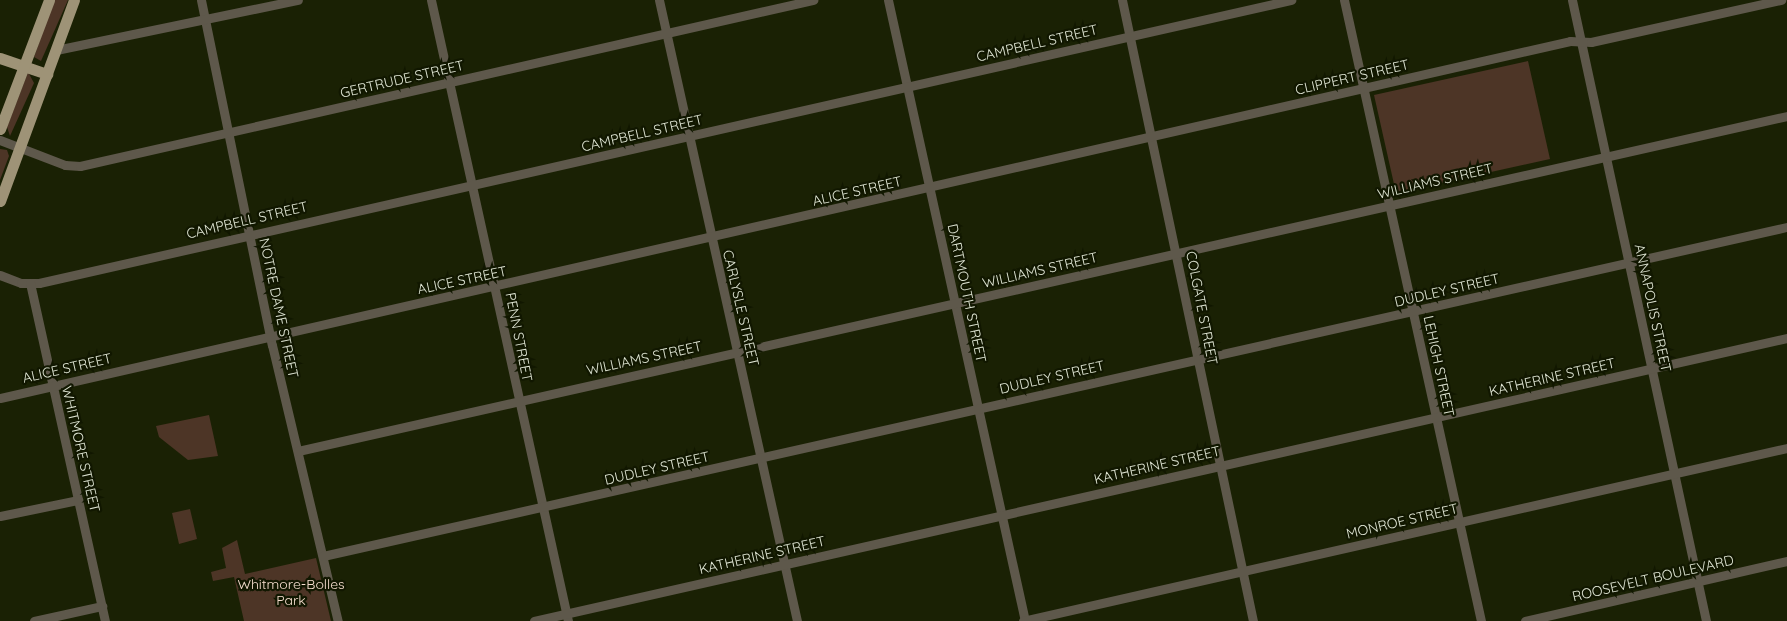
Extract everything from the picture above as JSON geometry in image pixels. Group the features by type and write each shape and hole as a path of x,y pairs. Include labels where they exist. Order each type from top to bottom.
{"main road":[{"path":"0,129 49,0"},
{"path":"0,201 74,0"},
{"path":"0,58 47,74"}],"street":[{"name":"NOTRE DAME STREET","path":"201,0 270,336 338,621"},
{"path":"56,50 205,21 298,0"},
{"name":"PENN STREET","path":"431,0 567,617"},
{"name":"CARLYSLE STREET","path":"659,0 797,621"},
{"name":"GERTRUDE STREET","path":"0,140 72,166 813,0"},
{"name":"DARTMOUTH STREET","path":"888,0 1024,621"},
{"name":"COLGATE STREET","path":"1122,0 1154,138 1253,621"},
{"name":"CAMPBELL STREET","path":"0,274 30,283 1291,0"},
{"name":"LEHIGH STREET","path":"1344,0 1481,621"},
{"name":"ANNAPOLIS STREET","path":"1572,0 1706,621"},
{"name":"CLIPPERT STREET","path":"930,189 1364,88 1781,0"},
{"name":"WILLIAMS STREET","path":"298,450 1787,116"},
{"name":"ALICE STREET","path":"0,398 930,189"},
{"name":"DUDLEY STREET","path":"323,556 1787,227"},
{"name":"WHITMORE STREET","path":"30,283 105,621"},
{"name":"KATHERINE STREET","path":"534,621 567,617 784,564 1787,338"},
{"name":"MONROE STREET","path":"1024,621 1242,570 1787,448"},
{"path":"0,516 78,500"},
{"name":"ROOSEVELT BOULEVARD","path":"1525,621 1787,562"},
{"path":"34,621 102,606"}],"green space":[{"path":"54,0 68,0 41,61 34,57"},
{"path":"1528,61 1550,159 1396,193 1374,95"},
{"path":"28,72 34,83 10,136 7,127"},
{"path":"0,149 7,150 9,156 0,180"},
{"path":"209,415 218,456 188,460 159,437 156,426"},
{"path":"190,509 197,539 179,544 172,513"},
{"name":"Whitmore-Bolles Park","path":"237,540 245,574 316,558 331,621 244,621 234,577 213,581 211,572 226,568 222,548"}]}
